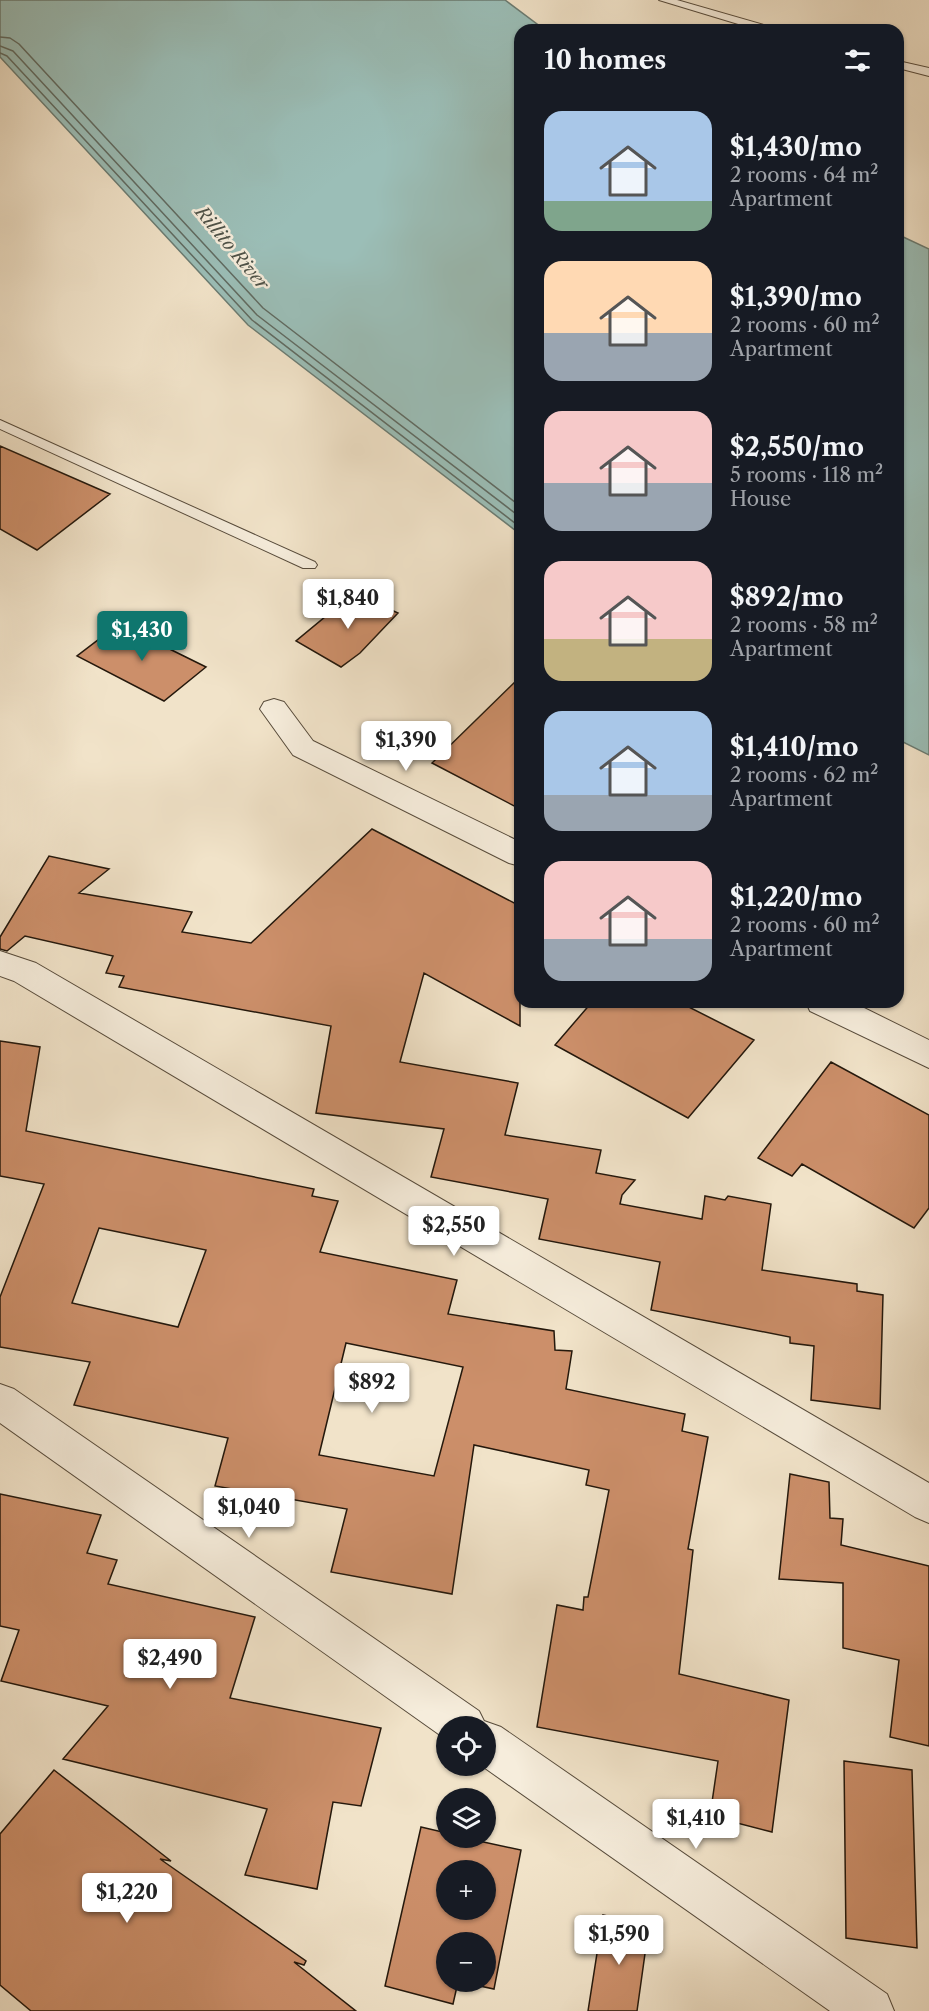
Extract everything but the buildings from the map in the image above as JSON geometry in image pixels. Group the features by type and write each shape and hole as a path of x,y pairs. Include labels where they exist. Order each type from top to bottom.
{"street":[{"path":"274,709 303,748 514,852"},
{"path":"0,963 25,972 929,1504"},
{"path":"834,1008 929,1055"},
{"path":"0,1401 450,1716"},
{"path":"496,1749 870,2011"}],"lane":[{"path":"665,0 749,24"},
{"path":"904,66 929,72"},
{"path":"0,424 309,566"}],"water":[{"name":"Rillito River","path":"0,0 505,0 537,24 514,24 514,529 248,325 0,57"},
{"path":"904,237 929,249 929,755 904,742"}]}
